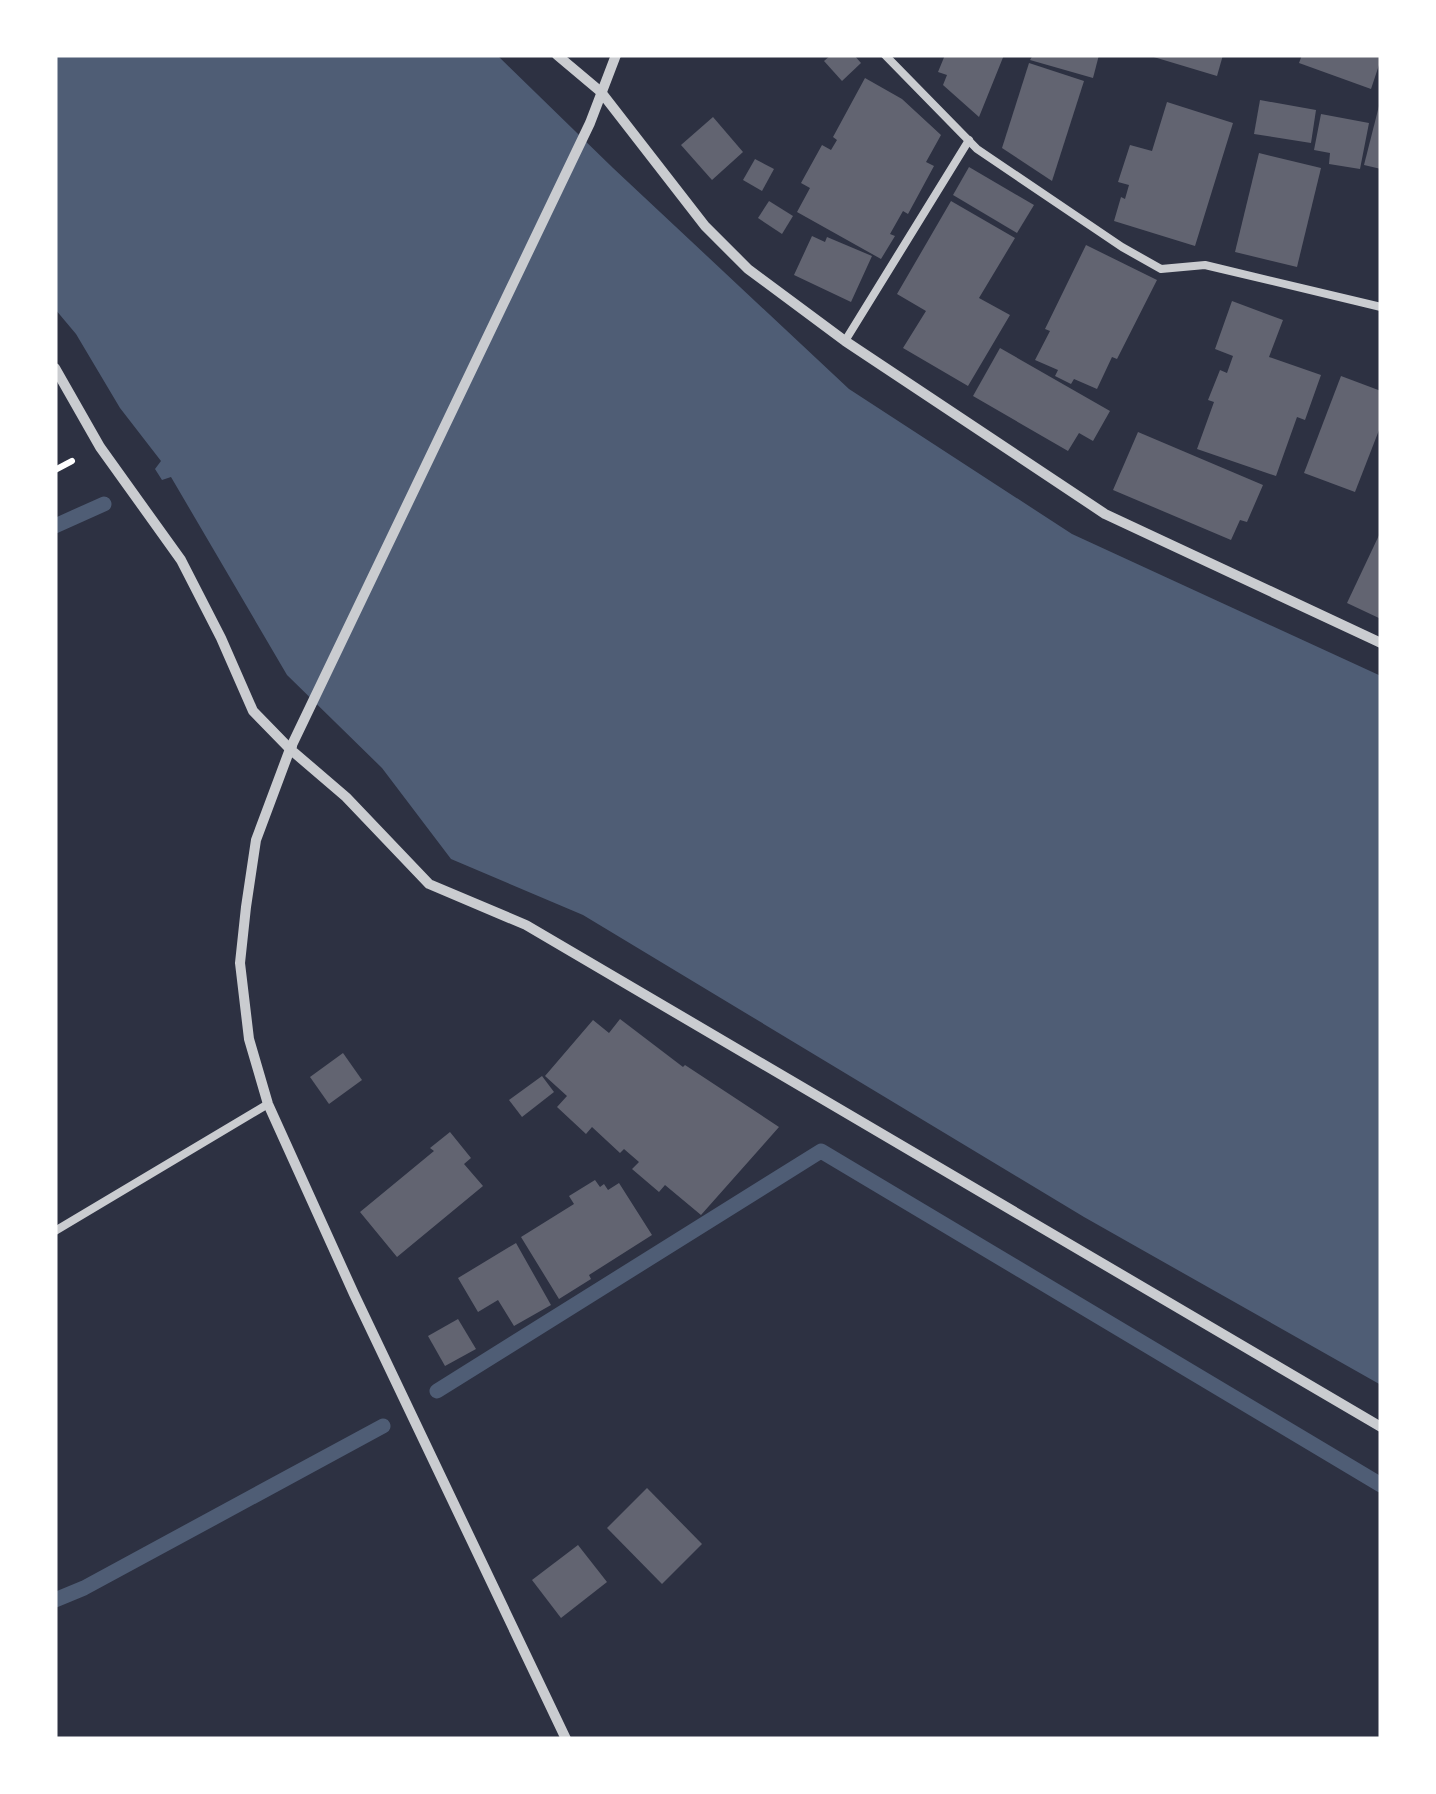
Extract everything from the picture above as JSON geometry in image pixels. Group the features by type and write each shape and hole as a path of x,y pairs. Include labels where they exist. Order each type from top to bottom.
{"street":[{"path":"557,55 601,92 716,237 748,270 845,341 1104,514 1381,643"},
{"path":"566,1739 362,1312 268,1104 249,1039 240,963 256,840 290,749 590,123 616,55"},
{"path":"55,368 100,447 181,560 253,710 290,749 346,797 428,884 526,926 1381,1428"}],"lane":[{"path":"885,55 977,149 1122,247 1162,269 1206,265 1381,307"},
{"path":"845,341 970,140"},
{"path":"55,1231 268,1104"}],"water":[{"path":"55,55 497,55 849,389 1072,534 1381,676 1381,1385 1084,1217 583,915 451,859 382,768 287,675 171,477 162,480 155,469 161,461 120,408 76,334 55,309"}],"building":[{"path":"831,55 854,55 861,63 842,81 824,61"},
{"path":"945,55 1004,55 979,117 943,85 947,75 938,72"},
{"path":"1033,55 1099,55 1093,78 1030,60"},
{"path":"1147,55 1223,55 1217,76"},
{"path":"1302,55 1381,55 1381,59 1371,89 1299,63"},
{"path":"1029,63 1084,81 1052,181 1002,148"},
{"path":"865,78 902,99 941,135 926,162 934,166 908,214 903,211 890,234 895,236 881,259 797,212 810,188 801,183 822,145 831,150 837,140 833,137"},
{"path":"1260,100 1316,110 1311,143 1254,134"},
{"path":"1167,102 1233,123 1195,246 1114,221 1129,185 1118,182 1130,145 1152,151"},
{"path":"1381,102 1381,169 1364,165"},
{"path":"1321,114 1369,123 1360,169 1329,164 1330,153 1314,150"},
{"path":"713,117 743,152 712,180 681,145"},
{"path":"1259,153 1321,168 1297,267 1235,252"},
{"path":"755,159 774,169 762,191 743,180"},
{"path":"969,167 1034,205 1017,233 953,195"},
{"path":"769,201 793,216 782,234 758,218"},
{"path":"951,201 1015,238 979,298 1010,315 968,386 903,348 926,311 897,294"},
{"path":"812,236 825,242 827,237 872,256 851,302 794,275"},
{"path":"1086,245 1157,280 1117,359 1112,357 1097,389 1074,379 1071,384 1055,376 1058,370 1035,360 1050,331 1045,329"},
{"path":"1232,301 1283,320 1269,357 1321,375 1305,420 1297,417 1276,476 1197,449 1214,402 1208,400 1220,370 1227,373 1233,356 1215,349"},
{"path":"1000,348 1110,411 1093,441 1079,433 1068,451 973,396"},
{"path":"1341,376 1381,391 1381,425 1355,492 1304,473"},
{"path":"1138,432 1263,485 1247,522 1240,520 1231,540 1113,490"},
{"path":"1381,531 1381,619 1347,603"},
{"path":"620,1019 683,1067 779,1127 701,1215 665,1185 659,1192 632,1169 639,1162 624,1149 620,1153 592,1127 586,1134 557,1107 567,1096 545,1076 593,1020 609,1033"},
{"path":"343,1053 362,1080 329,1104 310,1077"},
{"path":"542,1076 554,1092 522,1117 509,1100"},
{"path":"450,1132 471,1158 464,1164 483,1186 397,1257 360,1212 434,1151 430,1148"},
{"path":"595,1180 608,1190 619,1183 652,1235 559,1299 521,1237 574,1204 569,1196"},
{"path":"516,1243 551,1305 514,1326 498,1300 478,1312 458,1278"},
{"path":"458,1319 476,1349 445,1366 428,1336"},
{"path":"647,1488 702,1544 662,1584 607,1528"},
{"path":"578,1545 607,1582 561,1618 532,1580"}],"waterway":[{"path":"55,526 104,504"},
{"path":"437,1391 821,1151 1381,1485"},
{"path":"55,1600 383,1426"}]}
